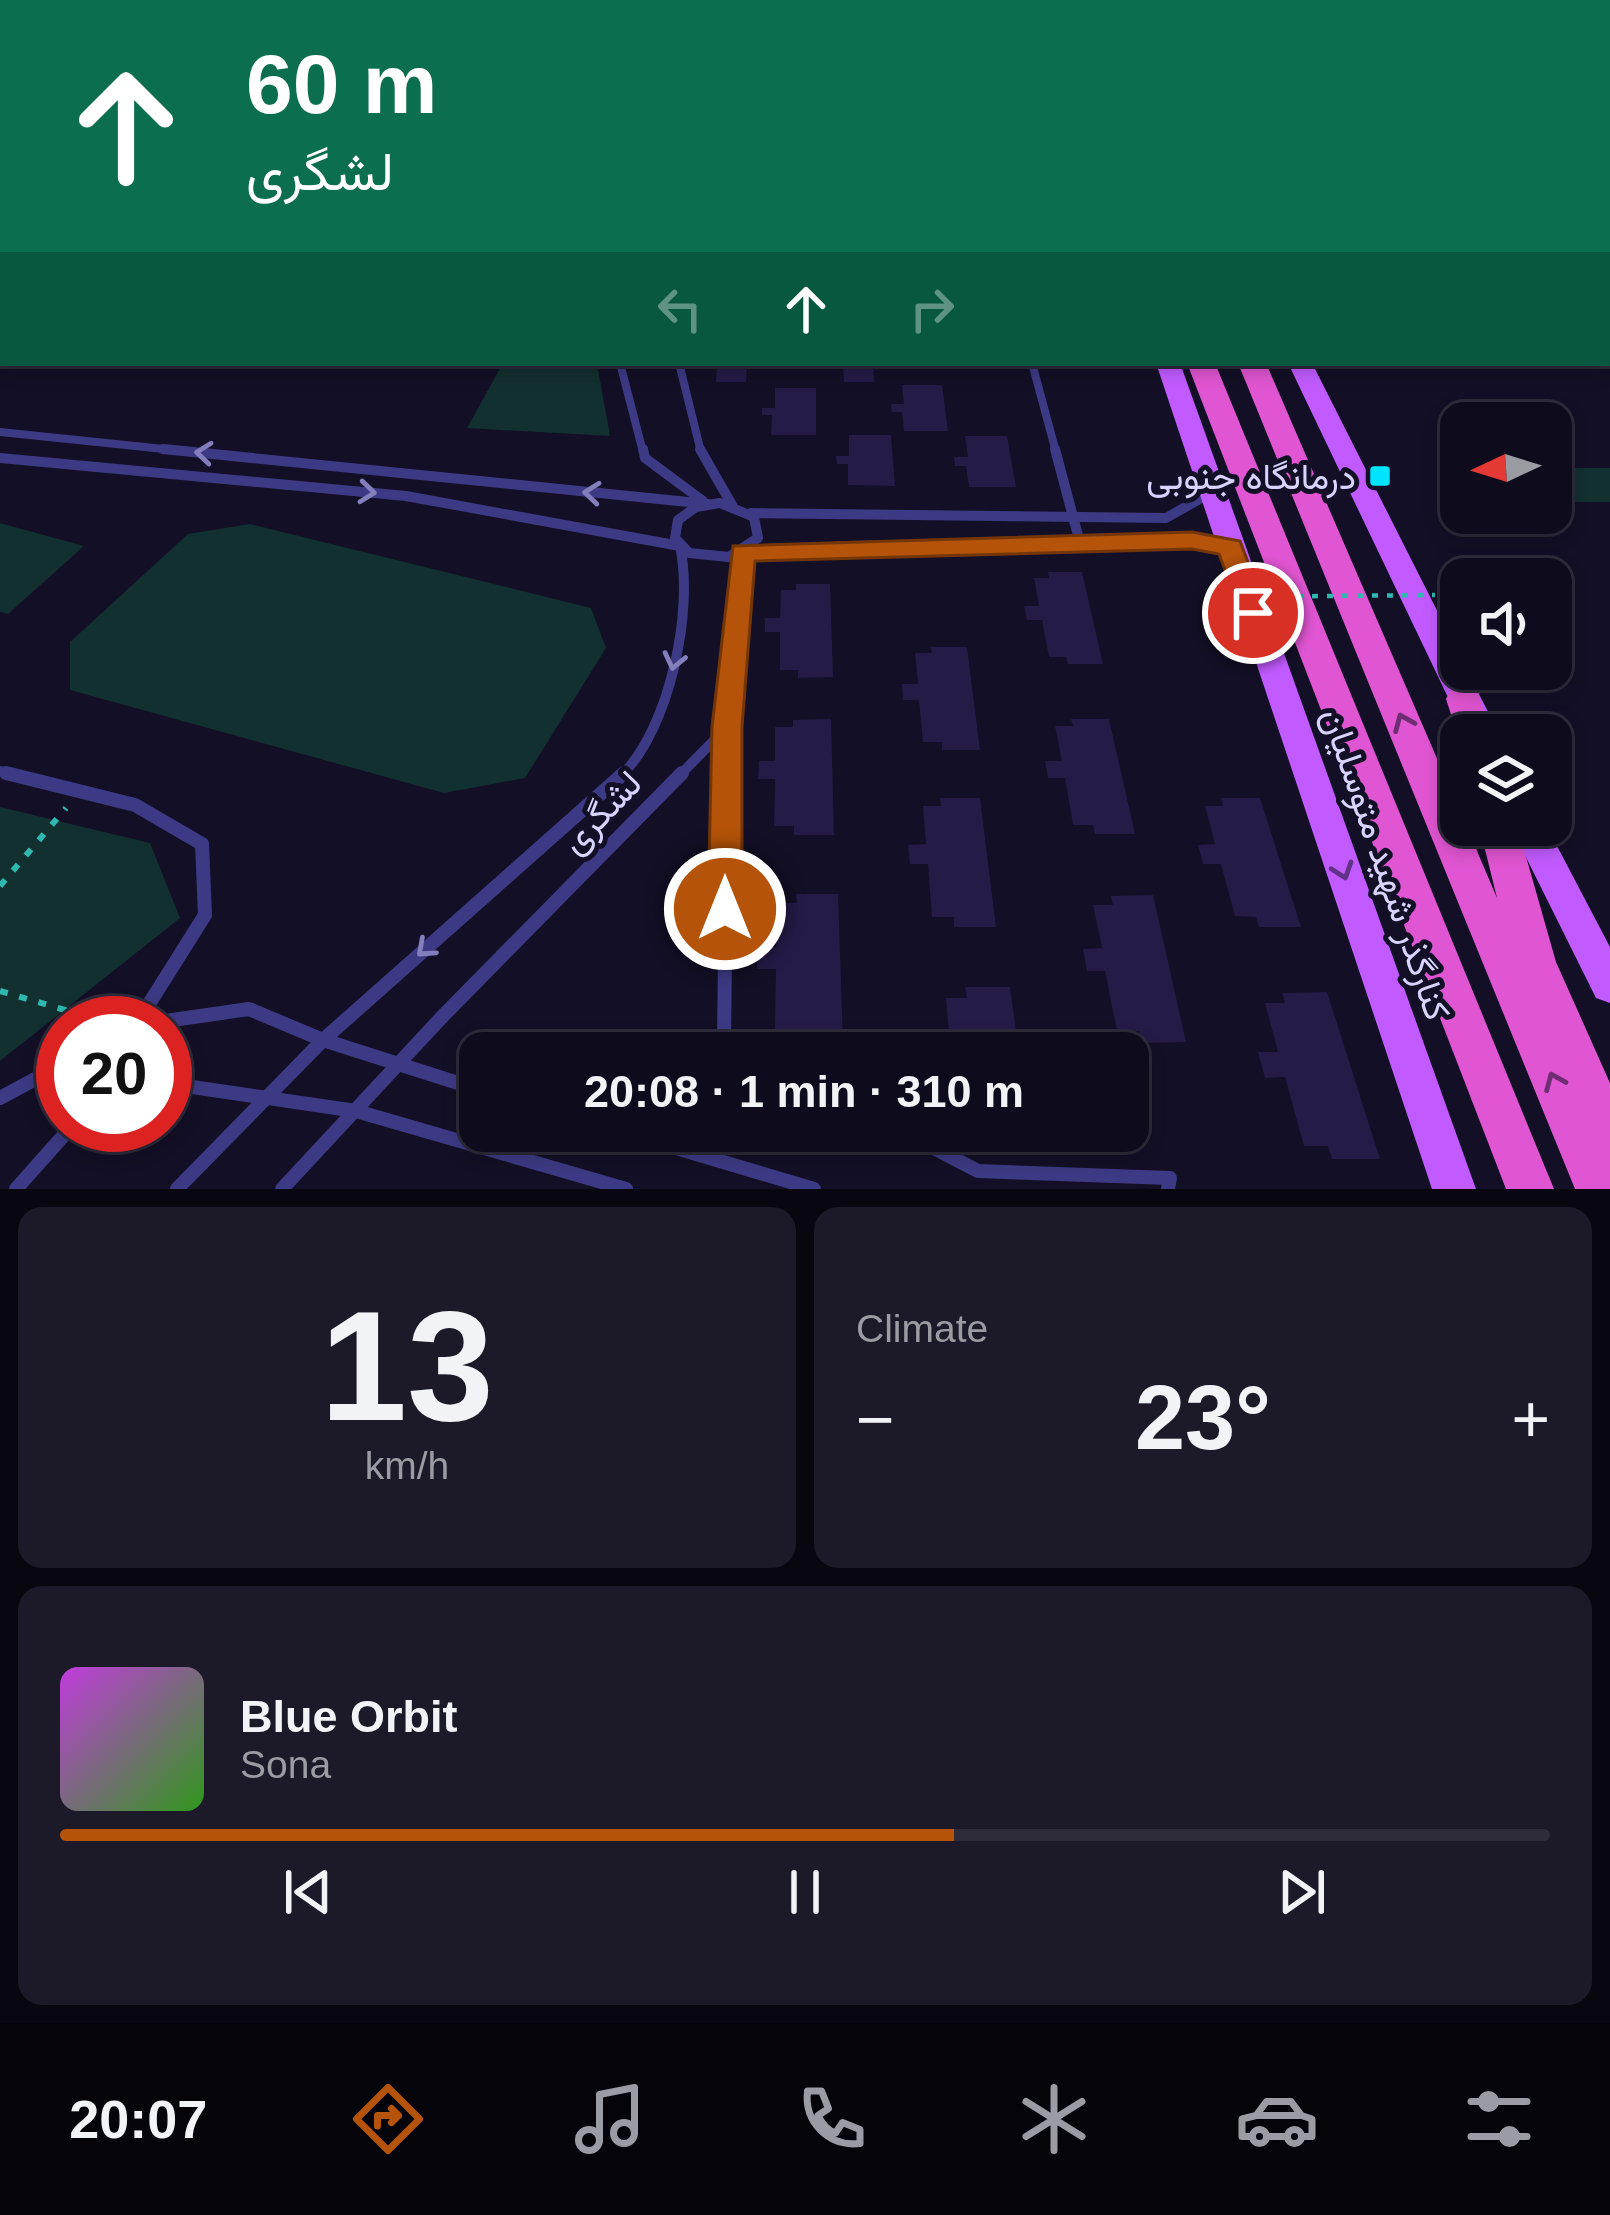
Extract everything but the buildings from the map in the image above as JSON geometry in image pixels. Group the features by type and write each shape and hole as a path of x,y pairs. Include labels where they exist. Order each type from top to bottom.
{"highway":[{"path":"1202,366 1530,1189"},
{"path":"1253,366 1599,1189"},
{"path":"1464,699 1470,714"},
{"path":"1504,846 1535,962 1610,1136"}],"main road":[{"name":"کنارگذر شهید متوسلیان","path":"1169,366 1454,1189"},
{"path":"1301,366 1464,699"},
{"path":"1539,846 1610,986"}],"lane":[{"path":"621,366 645,458 708,504"},
{"path":"680,366 700,448 732,505"},
{"path":"1033,366 1080,543"},
{"path":"0,432 732,505 751,513 1166,518 1211,492"},
{"path":"0,458 406,496 680,546 701,557 1192,541 1230,548"},
{"path":"680,546 675,538 678,520 708,504"},
{"path":"724,1032 727,727 742,553 758,538 757,520 751,513"},
{"name":"لشگری","path":"177,1189 323,1040 627,770 664,703 683,610 686,574 680,546"},
{"name":"لشگری","path":"282,1189 727,727"},
{"path":"0,771 135,805 202,844 205,915 154,996"},
{"path":"192,1017 249,1009 323,1040 459,1084"},
{"path":"0,1098 36,1079"},
{"path":"192,1088 356,1111 626,1189"},
{"path":"16,1189 49,1152"},
{"path":"690,1152 814,1189"},
{"path":"941,1152 978,1171 1170,1178 1168,1189"}],"path":[{"path":"1222,597 1435,595"},
{"path":"0,886 79,791"},
{"path":"0,991 36,1002"}],"green space":[{"path":"501,366 597,366 610,436 467,428"},
{"path":"1572,468 1610,468 1610,502 1572,502"},
{"path":"0,523 84,546 8,614 0,612"},
{"path":"250,524 591,608 606,648 525,778 444,793 70,690 70,642 188,534"},
{"path":"0,807 150,843 180,918 82,996 36,996 36,1032 0,1061"}],"place":[{"name":"درمانگاه جنوبی","path":"1380,476"}],"route":[{"path":"725,909 727,727 742,553 846,546 1192,541 1230,548 1253,613"}]}
